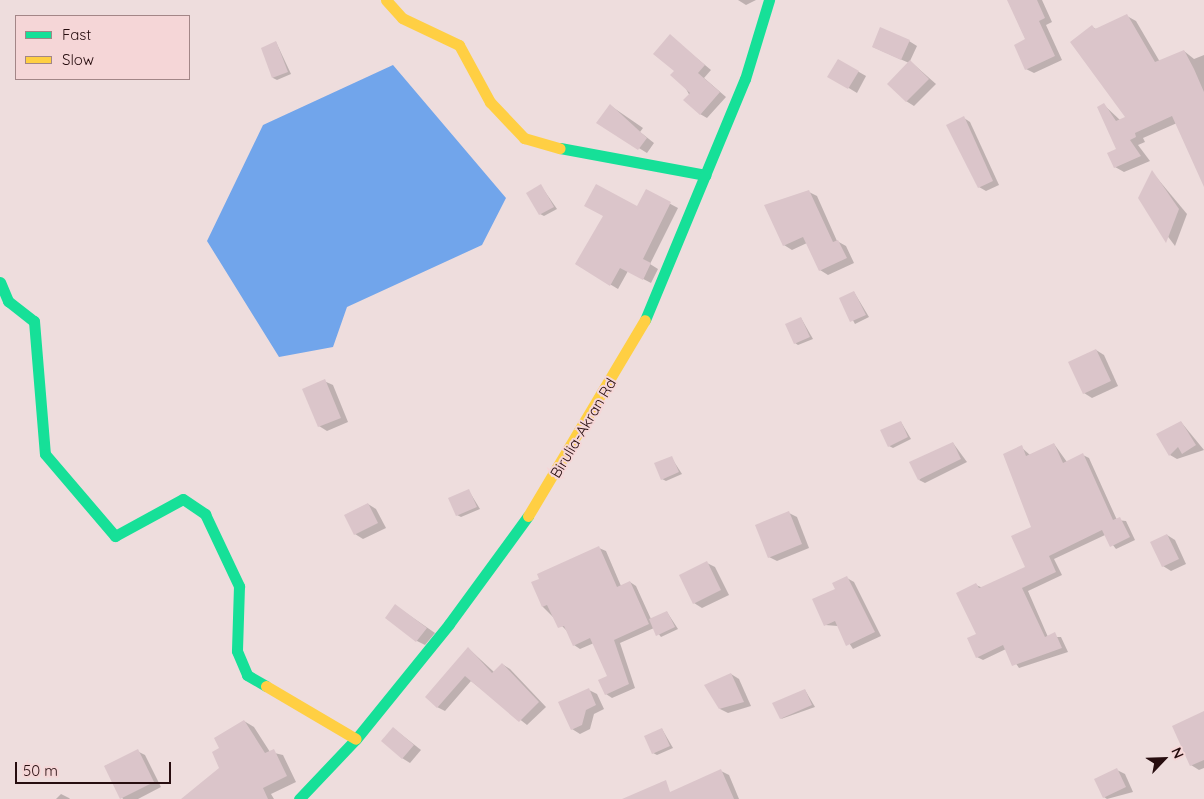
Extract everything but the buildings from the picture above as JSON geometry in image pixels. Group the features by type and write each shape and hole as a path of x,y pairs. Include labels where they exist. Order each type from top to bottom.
{"street":[{"path":"386,0 402,18 459,45 490,102 524,138 591,157 706,175"},
{"name":"Birulia-Akran Rd","path":"299,799 356,738 449,624 541,498 647,317 745,79 769,0"},
{"path":"0,282 8,301 34,321 45,454 116,536 183,500 204,514 239,586 238,650 247,675 356,738"}],"water":[{"path":"393,65 506,198 482,245 347,307 333,347 279,357 207,241 263,125"}],"traffic: fast":[{"path":"645,320 745,79 769,0"},
{"path":"560,148 706,175"},
{"path":"0,282 8,301 34,321 45,454 115,536 183,499 205,514 239,586 237,651 247,675 266,686"},
{"path":"299,799 356,739 449,624 528,516"}],"traffic: slow":[{"path":"386,0 402,18 459,45 490,102 524,138 560,148"},
{"path":"528,516 645,320"},
{"path":"266,686 356,739"}]}
